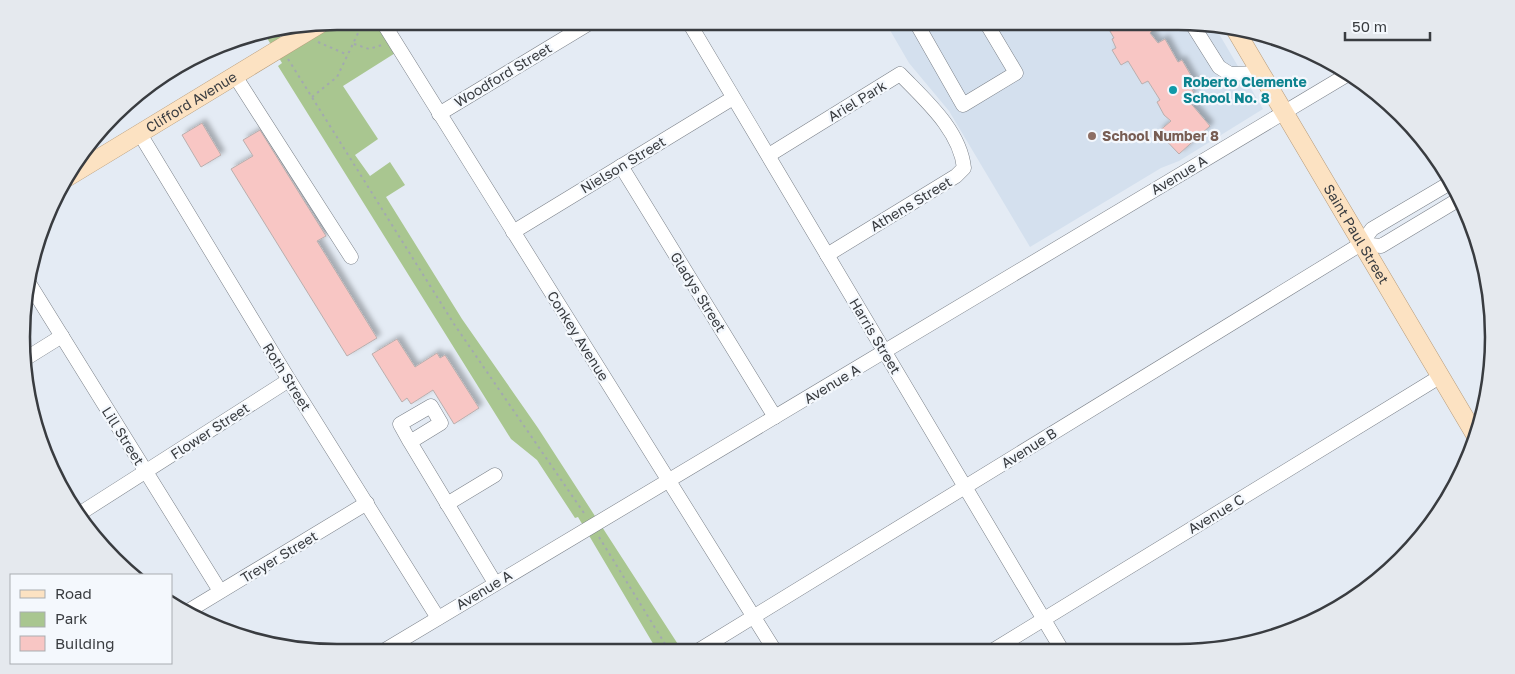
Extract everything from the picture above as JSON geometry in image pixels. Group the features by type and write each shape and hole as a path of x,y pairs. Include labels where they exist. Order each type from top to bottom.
{"main road":[{"name":"Clifford Avenue","path":"79,170 307,32"},
{"name":"Saint Paul Street","path":"1239,36 1471,428"}],"street":[{"name":"Conkey Avenue","path":"388,30 771,644"},
{"name":"Woodford Street","path":"439,114 577,30"},
{"name":"Harris Street","path":"693,30 733,98 769,154 1058,644"},
{"path":"920,30 963,104 1016,73 991,30"},
{"path":"1196,31 1219,67 1230,74 1260,73"},
{"name":"Ariel Park","path":"769,154 900,74 937,112"},
{"path":"235,76 351,257"},
{"name":"Avenue A","path":"395,644 592,525 885,353 1342,78"},
{"name":"Nielson Street","path":"513,232 733,98"},
{"name":"Athens Street","path":"827,255 962,172 962,154 937,112"},
{"name":"Roth Street","path":"140,134 289,380 438,618"},
{"name":"Gladys Street","path":"621,166 775,417"},
{"path":"1361,244 1372,229 1445,186"},
{"path":"1361,244 1381,246 1454,203"},
{"name":"Avenue B","path":"709,644 1361,244"},
{"name":"Lill Street","path":"34,291 220,592"},
{"path":"31,355 62,336"},
{"name":"Avenue C","path":"1003,644 1441,376"},
{"name":"Flower Street","path":"84,511 289,380"},
{"path":"410,442 495,583"},
{"path":"447,504 495,475"},
{"name":"Treyer Street","path":"193,608 367,503"}],"path":[{"path":"312,97 337,77 360,30"},
{"path":"316,31 319,43 348,55"},
{"path":"353,44 364,49 374,49 393,39"},
{"path":"281,48 454,324 592,525 665,644"}],"shaded area":[{"name":"School Number 8","path":"890,30 1178,30 1218,33 1263,109 1179,161 1161,168 1030,247 949,111 909,63"}],"green space":[{"path":"388,30 400,50 343,86 378,139 355,155 370,176 390,162 405,185 386,197 462,319 538,428 678,644 653,644 578,517 575,518 537,460 511,439 278,66 282,63 267,38 279,36 285,45 307,32"}],"building":[{"name":"Roberto Clemente School No. 8","path":"1109,30 1153,30 1150,33 1158,43 1165,39 1178,62 1182,60 1196,84 1191,87 1194,93 1189,94 1191,98 1188,100 1210,126 1179,154 1158,132 1171,121 1164,115 1157,102 1160,100 1148,81 1142,84 1128,61 1121,65 1112,50 1116,48 1112,39 1114,38"},
{"path":"202,123 221,155 201,167 182,135"},
{"path":"260,130 326,236 317,241 377,338 347,356 231,169 253,156 243,140"},
{"path":"397,339 415,367 437,353 440,358 445,355 479,408 454,424 433,390 411,404 407,398 402,402 372,354"}],"place":[{"name":"Roberto Clemente School No. 8","path":"1173,90"},
{"name":"School Number 8","path":"1092,136"}]}
